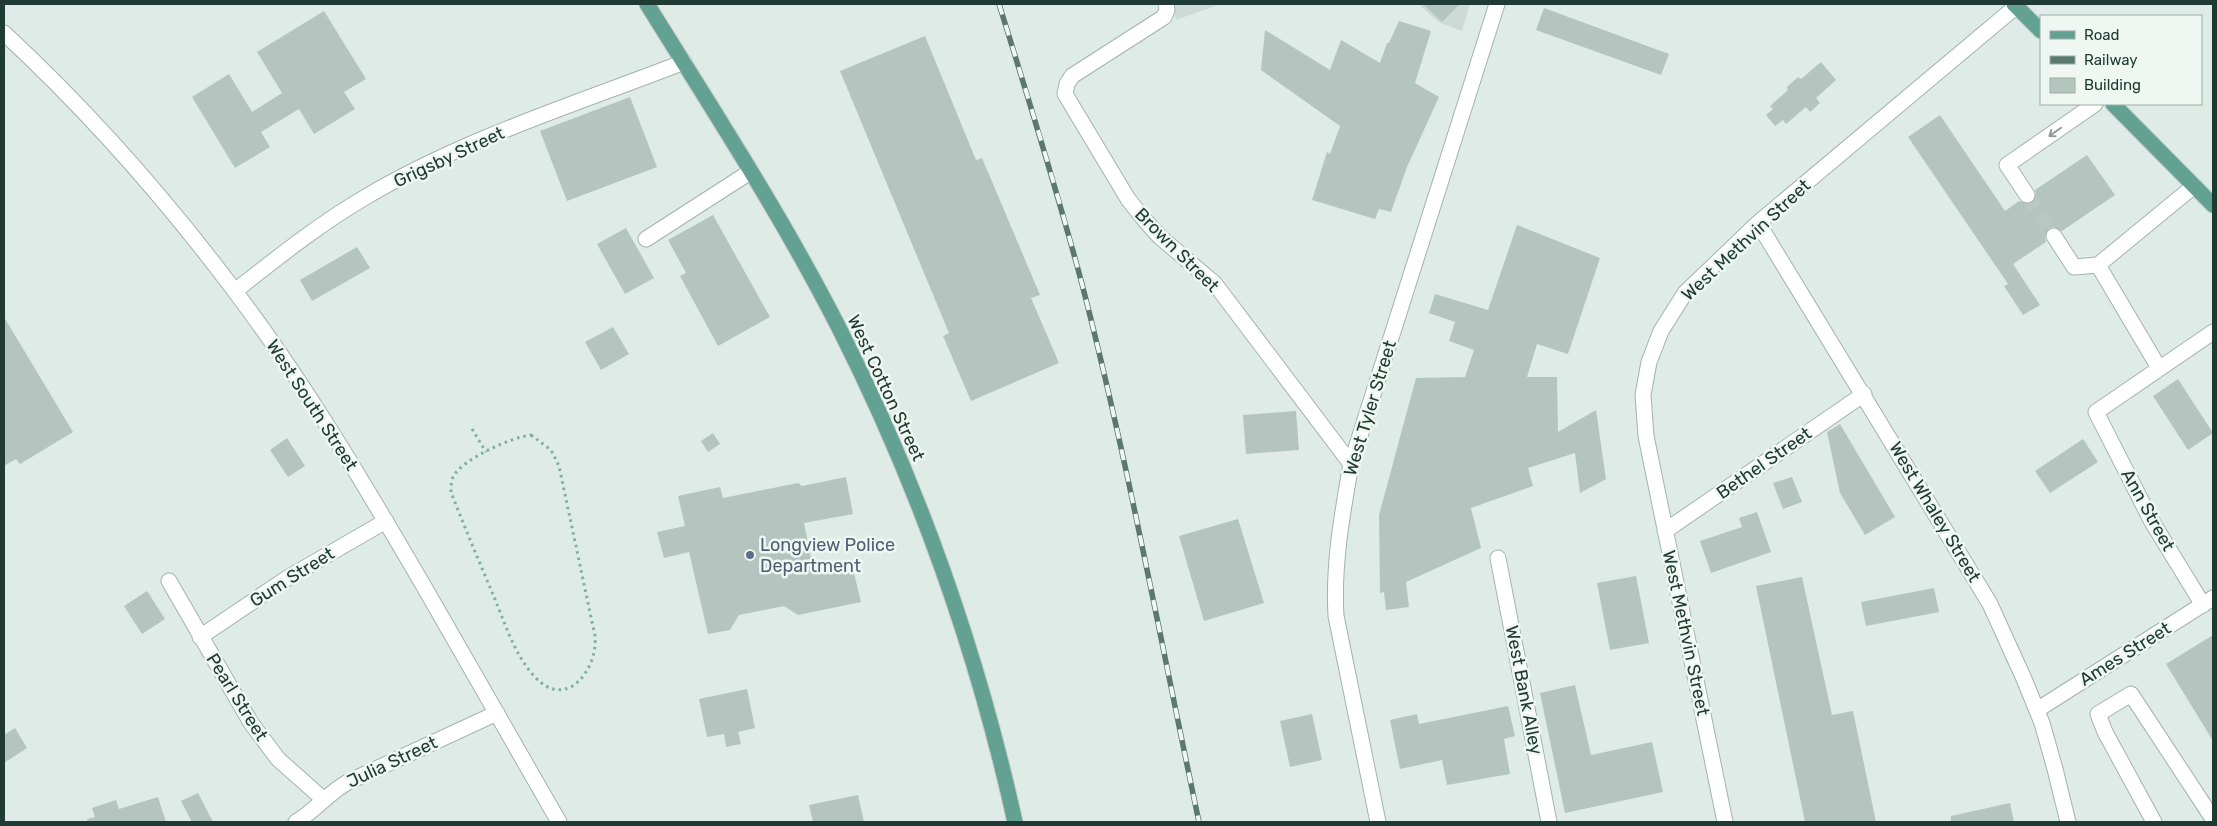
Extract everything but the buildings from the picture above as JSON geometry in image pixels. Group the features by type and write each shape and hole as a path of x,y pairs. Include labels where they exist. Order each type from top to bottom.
{"main road":[{"name":"West Cotton Street","path":"647,4 788,235 838,328 871,395 917,501 971,656 1015,822"},
{"path":"2016,4 2040,30"},
{"path":"2114,105 2213,205"}],"street":[{"name":"Brown Street","path":"1166,4 1167,10 1164,17 1072,76 1067,84 1065,94 1128,199 1159,236 1215,284 1351,464"},
{"name":"West Tyler Street","path":"1378,822 1336,616 1334,586 1336,557 1351,464 1497,4"},
{"name":"West Methvin Street","path":"1725,822 1643,415 1644,380 1649,362 1661,330 1685,293 1758,223 2016,4"},
{"name":"West South Street","path":"4,33 64,91 135,168 235,291 302,386 386,521 559,822"},
{"name":"Grigsby Street","path":"235,291 303,238 384,187 485,138 684,62"},
{"path":"2027,195 2007,165 2094,105"},
{"path":"646,239 750,172"},
{"path":"2054,236 2074,267 2098,265 2194,186"},
{"name":"West Whaley Street","path":"1758,223 1864,394 1990,604 2037,710 2051,753 2068,822"},
{"path":"2098,265 2160,368 2213,332"},
{"name":"Ann Street","path":"2160,368 2096,412 2151,520 2208,602"},
{"name":"Bethel Street","path":"1665,531 1864,394"},
{"name":"Gum Street","path":"200,637 289,577 386,521"},
{"name":"West Bank Alley","path":"1498,558 1549,822"},
{"name":"Pearl Street","path":"169,581 243,711 263,741 293,774 323,799"},
{"name":"Ames Street","path":"2037,710 2208,602"},
{"path":"2154,822 2105,732 2098,714 2131,694 2213,819"},
{"name":"Julia Street","path":"296,822 309,813 323,799 356,778 497,713"}],"path":[{"path":"472,429 486,452"},
{"path":"531,435 551,450 559,466 596,644 593,658 581,681 574,686 565,689 549,688 540,683 526,666 508,629 454,499 451,484 453,476 465,465 486,452 516,437 531,435"}],"shaded area":[{"path":"1172,4 1220,4 1176,20"},
{"path":"1418,4 1470,4 1462,31 1440,23"}],"tunnel":[{"path":"2027,195 2054,236"}],"railway":[{"path":"999,4 1063,214 1099,351 1129,485 1199,822"}],"place":[{"name":"Longview Police Department","path":"750,555"}]}
